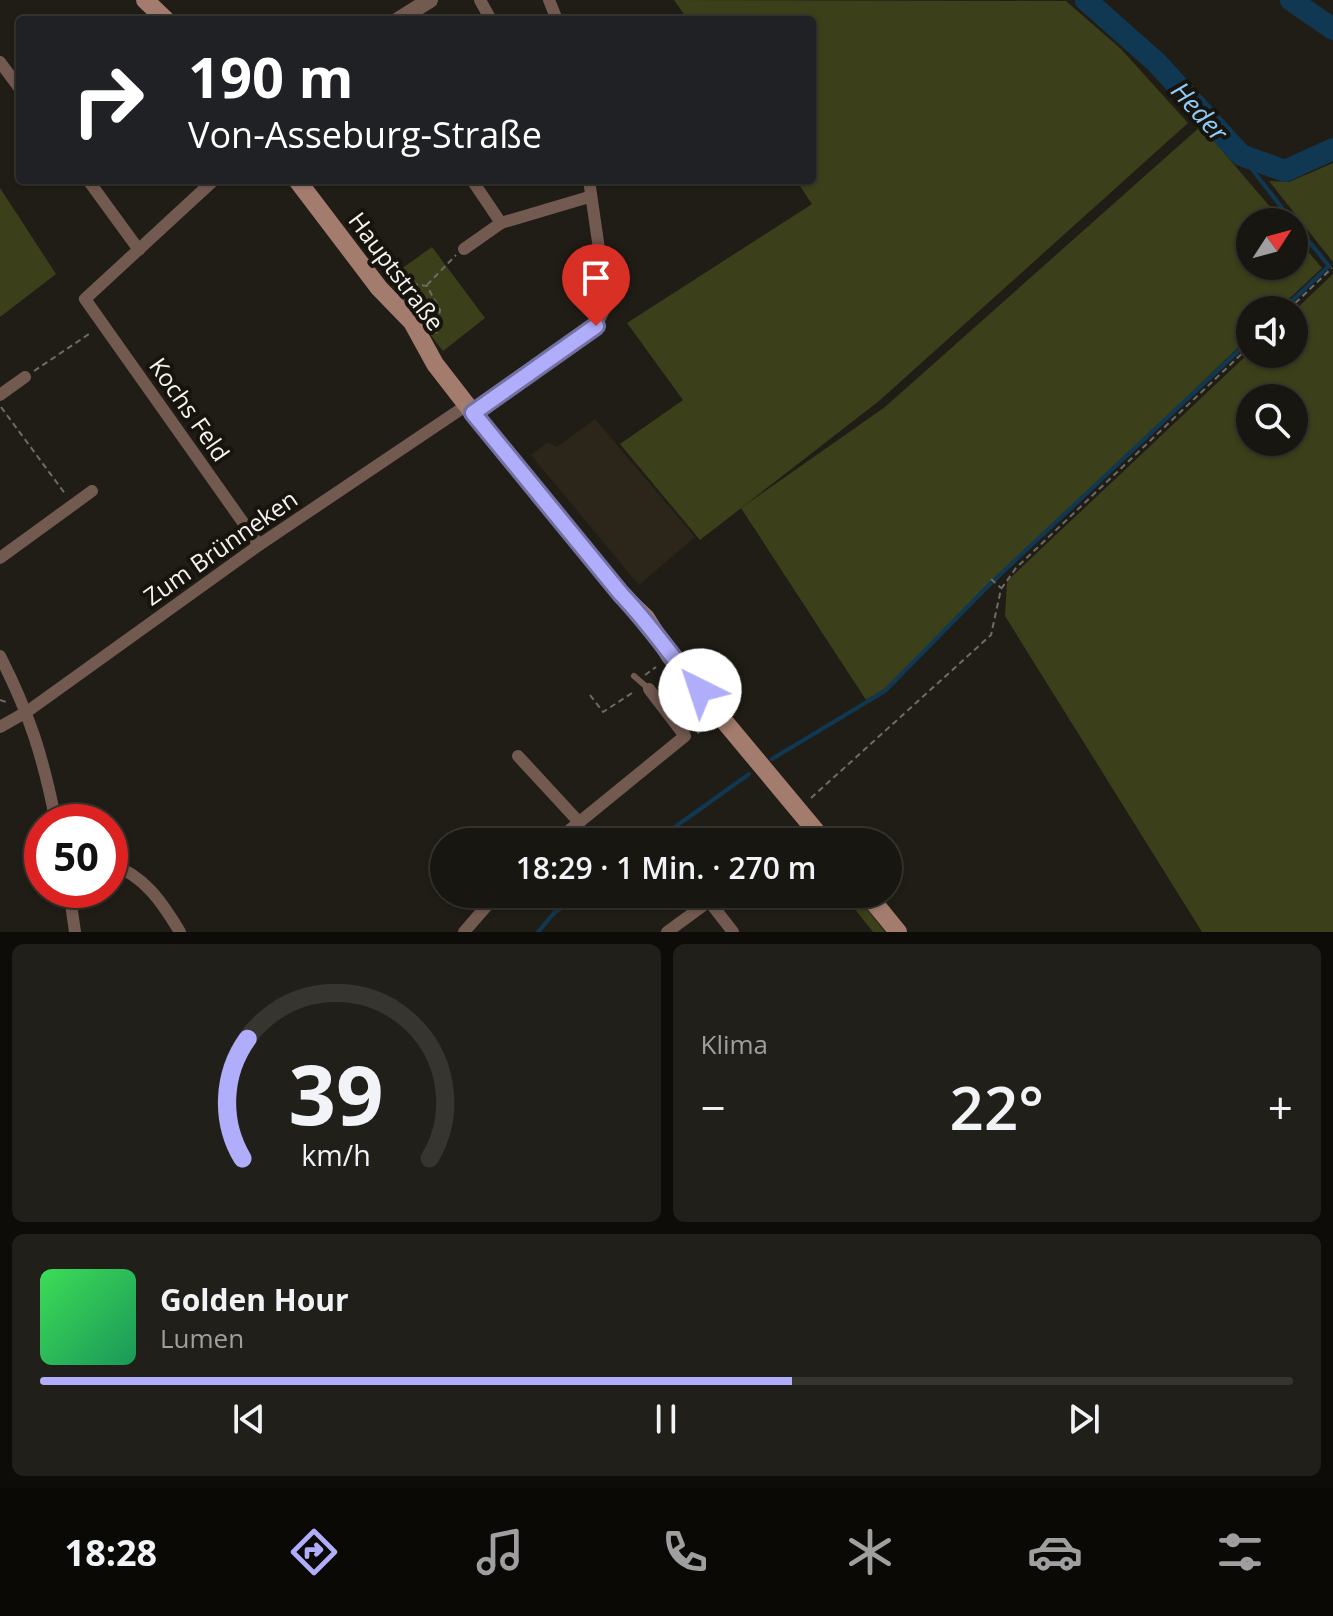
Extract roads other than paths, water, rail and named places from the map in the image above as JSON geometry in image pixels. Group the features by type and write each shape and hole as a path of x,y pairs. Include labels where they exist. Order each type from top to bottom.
{"main road":[{"path":"145,0 162,16"},
{"name":"Hauptstraße","path":"300,184 379,288 412,322 435,364 470,409 621,594 646,618 656,637 813,827"},
{"path":"878,908 898,932"}],"street":[{"path":"404,16 430,0"},
{"path":"0,62 16,84"},
{"path":"91,184 139,250 210,184"},
{"path":"475,184 501,223"},
{"name":"Zum Brünneken","path":"0,727 28,711 259,545 596,326 607,304 589,184"},
{"path":"464,249 501,223 589,197"},
{"name":"Kochs Feld","path":"139,250 85,299 259,545"},
{"path":"0,395 25,377"},
{"path":"0,558 92,491"},
{"path":"0,656 28,711 43,756 52,804"},
{"path":"570,828 685,736 641,683"},
{"path":"518,756 578,821"},
{"path":"128,870 162,902 180,932"},
{"path":"72,908 75,932"},
{"path":"464,932 485,908"},
{"path":"667,932 700,908"},
{"path":"720,908 733,932"}],"waterway":[{"name":"Heder","path":"1086,0 1157,63 1241,155 1285,171 1333,149"},
{"name":"Heder","path":"1291,0 1333,29"},
{"path":"1241,155 1282,208"},
{"path":"1297,296 1329,266 1308,240"},
{"path":"772,759 885,691 990,584 1236,353"},
{"path":"674,828 749,774"},
{"path":"538,932 561,908"}]}
